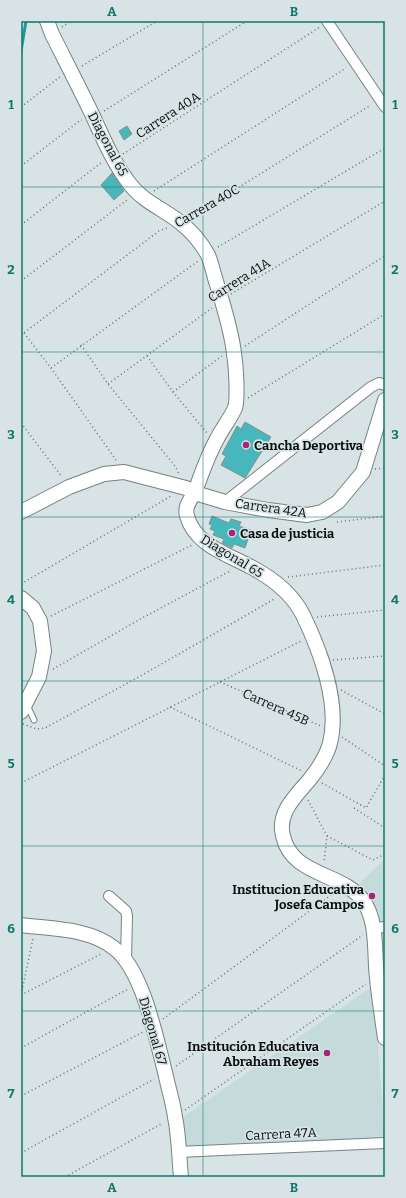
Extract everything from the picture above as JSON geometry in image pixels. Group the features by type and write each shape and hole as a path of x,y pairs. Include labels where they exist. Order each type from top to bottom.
{"street":[{"name":"Diagonal 65","path":"47,21 113,160 139,195 181,223 198,241 208,255 222,300 234,353 236,405 190,490 186,513 192,527 201,540 232,558 254,568 287,592 295,601 305,619 323,661 331,709 332,731 329,745 312,776 292,800 284,815 281,826 283,839 289,852 307,868 354,890 364,901 379,927 376,977 385,1038"},
{"path":"327,22 383,104"},
{"path":"225,502 371,387 379,383 385,385"},
{"name":"Carrera 42A","path":"21,512 69,487 104,474 124,472 190,490 225,502 307,515 322,512 338,502 363,472 385,400"},
{"path":"21,598 33,608 40,621 44,650 39,677 24,707"},
{"path":"109,896 126,911 128,916 126,960"},
{"path":"21,925 80,933 98,938 114,948 126,960"},
{"name":"Diagonal 67","path":"126,960 139,984 154,1027 175,1117 181,1177"},
{"name":"Carrera 47A","path":"178,1152 385,1142"}],"lane":[{"path":"24,707 34,720"}],"path":[{"path":"21,107 62,75 71,72 157,21"},
{"path":"21,166 78,122 108,109 247,21"},
{"name":"Carrera 40A","path":"21,225 103,161 113,160 327,22"},
{"path":"21,281 139,195 355,62"},
{"name":"Carrera 40C","path":"21,335 159,231 181,223 383,104"},
{"name":"Carrera 41A","path":"108,384 222,300 385,201"},
{"path":"173,392 227,353 234,353 385,256"},
{"path":"236,405 385,314"},
{"path":"24,333 51,368 124,472"},
{"path":"21,584 190,490 175,466 108,384 81,345"},
{"path":"147,356 173,392 215,442"},
{"path":"21,423 69,487"},
{"path":"337,522 385,516"},
{"path":"40,621 201,540"},
{"path":"39,677 144,617 230,571 232,558"},
{"path":"273,581 290,576 385,565"},
{"path":"21,723 37,729 44,728 146,673 287,592"},
{"path":"305,619 385,610"},
{"path":"21,783 313,635"},
{"path":"323,661 385,657"},
{"name":"Carrera 45B","path":"220,682 332,731 385,766"},
{"path":"328,684 365,702 385,714"},
{"path":"170,707 312,776 366,808 385,774"},
{"path":"302,789 328,836 373,860 385,854"},
{"path":"354,808 385,828"},
{"path":"322,875 328,836"},
{"path":"21,1096 154,1027 345,885"},
{"path":"21,995 36,927"},
{"path":"21,1153 165,1074 379,927"},
{"path":"21,995 114,948"},
{"path":"65,1177 175,1117 376,977"},
{"path":"21,1048 139,984"}],"shaded area":[{"name":"Institucion Educativa Josefa Campos","path":"385,859 385,1038 373,928 354,890"},
{"name":"Institución Educativa Abraham Reyes","path":"373,986 385,1137 183,1147 179,1120"}],"building":[{"path":"127,126 132,134 124,140 119,131"},
{"path":"112,173 124,191 114,200 101,185"},
{"name":"Cancha Deportiva","path":"245,422 271,437 245,478 221,465 226,456 222,454 237,426 241,429"},
{"name":"Casa de justicia","path":"212,516 229,523 231,519 241,522 239,526 251,530 245,548 234,544 232,548 222,543 224,539 213,535 215,531 210,529 212,525 209,524"}],"waterway":[{"path":"21,51 26,21"}],"place":[{"name":"Cancha Deportiva","path":"246,445"},
{"name":"Casa de justicia","path":"232,533"},
{"name":"Institucion Educativa Josefa Campos","path":"372,896"},
{"name":"Institución Educativa Abraham Reyes","path":"327,1053"}]}
